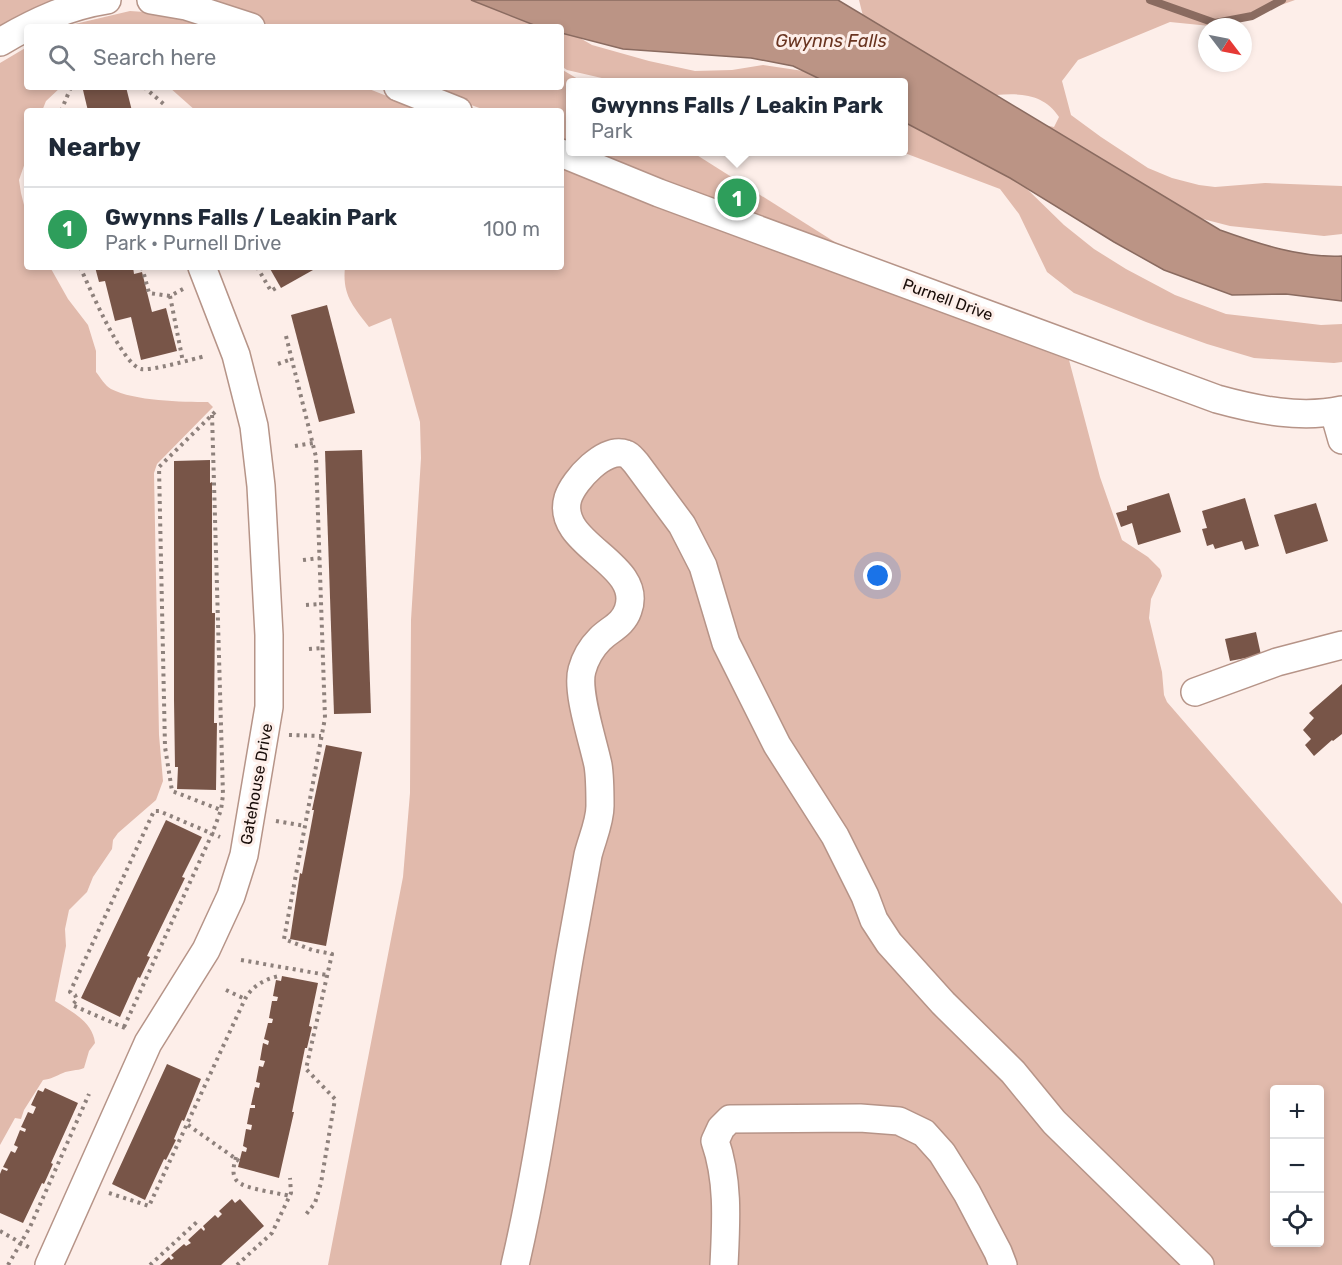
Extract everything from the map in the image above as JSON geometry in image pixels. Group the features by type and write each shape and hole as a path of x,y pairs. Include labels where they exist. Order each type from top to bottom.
{"street":[{"path":"31,24 89,3 107,0"},
{"path":"151,0 186,6 242,24"},
{"path":"0,42 24,28"},
{"path":"406,90 450,108"},
{"name":"Purnell Drive","path":"568,156 659,193 1217,399 1253,409 1289,413 1338,411"},
{"name":"Gatehouse Drive","path":"41,1257 148,1044 206,950 231,896 244,855 269,707 267,601 261,486 254,426 236,355 203,270"},
{"path":"1338,411 1342,440"},
{"path":"514,1265 536,1163 557,1029 589,854 600,808 598,768 582,696 581,672 588,654 600,639 619,626 628,611 631,598 624,578 568,521 565,508 570,492 586,470 603,458 617,453 628,454 682,525 703,566 726,643 772,735 835,836 865,896 874,920 889,943 943,1003 1013,1072 1054,1122 1200,1265"},
{"path":"1195,692 1277,662 1342,645"},
{"path":"724,1265 727,1198 715,1140 721,1128 730,1119 860,1118 899,1121 924,1133 942,1153 967,1193 1003,1265"}],"path":[{"path":"62,108 70,90"},
{"path":"147,90 166,106"},
{"path":"81,270 108,326 132,364 142,369 205,356"},
{"path":"143,270 150,293 170,296 181,289"},
{"path":"259,270 271,291 276,288"},
{"path":"170,296 183,362"},
{"path":"286,336 316,457 325,718 284,939 312,950 332,954 306,1069 335,1099 321,1183 315,1203 304,1217"},
{"path":"278,364 292,359"},
{"path":"124,1028 221,810 223,795 213,413 159,467 165,735 172,791 221,810 229,812"},
{"path":"295,446 313,443"},
{"path":"303,560 320,558"},
{"path":"306,605 321,604"},
{"path":"309,649 322,648"},
{"path":"288,735 321,736"},
{"path":"133,1032 72,1005 77,1000 70,992 154,811 159,811 229,841"},
{"path":"273,820 305,826"},
{"path":"241,960 327,975"},
{"path":"102,1202 107,1192 149,1206 245,999 251,989 279,976"},
{"path":"226,990 245,999"},
{"path":"8,1265 30,1227 89,1094"},
{"path":"188,1125 237,1159 233,1173 237,1182 245,1186 290,1196"},
{"path":"237,1265 272,1233 290,1196 290,1178"},
{"path":"150,1265 200,1220"},
{"path":"0,1231 41,1257"}],"shaded area":[{"path":"0,0 76,0 0,34"},
{"path":"195,0 506,0 554,24 266,24"},
{"path":"859,0 1295,0 1245,18 1198,18 1198,25 1170,22 1078,60 1062,81 1071,115 1148,168 1172,178 1215,187 1265,183 1342,186 1342,234 1324,236 1230,226 1164,209 1034,123 1054,127 1059,117 1053,109 1039,99 1014,94 996,95 864,20"},
{"path":"130,11 159,13 195,24 75,24"},
{"path":"564,29 592,45 695,71 732,70 763,65 810,72 824,78 602,78 564,68"},
{"path":"24,49 24,90 58,90 46,101 43,108 24,108 24,166 19,180 24,205 24,270 52,270 68,299 88,325 96,351 96,372 109,388 132,396 158,400 208,402 213,407 157,464 154,473 159,735 163,781 156,800 113,840 112,849 93,877 87,892 69,910 65,929 66,946 55,1001 86,1023 95,1043 89,1051 84,1068 43,1080 24,1110 21,1119 15,1118 0,1145 0,63"},
{"path":"564,71 576,78 566,78 566,142 564,141 564,108 480,108 428,90 564,90"},
{"path":"172,90 372,90 417,108 193,108"},
{"path":"908,118 933,130 1025,187 1064,225 1094,249 1175,295 1226,314 1321,325 1342,324 1342,362 1254,358 1146,322 1074,293 1047,272 1019,214 1000,189 908,154"},
{"path":"601,156 698,156 857,256"},
{"path":"564,165 1069,360 1100,477 1122,540 1148,557 1160,569 1162,576 1151,599 1149,618 1167,702 1342,904 1342,1265 328,1265 403,877 410,793 411,620 421,458 420,422 391,318 369,327 350,300 345,285 345,270 564,270"}],"water":[{"name":"Gwynns Falls","path":"471,0 838,0 1220,230 1265,245 1296,252 1342,256 1342,301 1286,294 1232,295 1164,270 1010,178 908,124 908,78 818,78 793,66 751,58 623,49 564,34 564,24 531,24"}],"building":[{"path":"83,90 127,90 131,108 87,108"},
{"path":"96,270 133,270 134,274 142,272 152,312 166,308 177,351 141,360 131,317 115,321 105,281 99,282"},
{"path":"271,270 313,270 281,288"},
{"path":"327,305 355,413 319,422 291,315"},
{"path":"362,450 371,713 334,714 325,451"},
{"path":"210,460 212,613 215,613 214,723 217,723 216,790 177,789 174,700 174,461"},
{"path":"1169,493 1181,532 1138,545 1132,523 1121,527 1116,513 1127,510 1127,506"},
{"path":"1245,498 1259,546 1245,550 1242,541 1215,549 1213,544 1207,546 1202,529 1207,528 1202,511"},
{"path":"1316,503 1328,541 1286,554 1274,515"},
{"path":"1256,632 1261,655 1230,661 1225,639"},
{"path":"1342,684 1342,734 1314,756 1305,745 1311,739 1303,730 1314,718 1309,713"},
{"path":"326,745 362,752 326,946 290,939 300,873 302,874 314,810 312,810"},
{"path":"166,820 202,837 147,956 150,957 120,1017 81,998"},
{"path":"282,976 318,983 309,1026 312,1027 307,1048 305,1048 279,1178 238,1167 242,1151 246,1152 247,1148 243,1146 246,1129 251,1130 252,1125 247,1124 250,1108 255,1108 255,1105 251,1105 255,1087 259,1088 260,1083 256,1082 259,1066 263,1067 265,1061 260,1060 263,1043 268,1045 269,1041 264,1039 268,1023 272,1023 273,1019 269,1018 272,1001 277,1001 278,997 273,996 276,980 281,981"},
{"path":"167,1064 201,1079 174,1139 176,1140 166,1160 164,1159 145,1200 112,1184"},
{"path":"45,1088 78,1103 44,1184 42,1183 23,1223 0,1213 0,1174 2,1169 7,1171 8,1169 3,1167 11,1151 15,1153 18,1147 14,1145 20,1130 25,1132 26,1129 21,1127 28,1112 33,1114 36,1107 31,1105 38,1090 43,1092"},
{"path":"232,1199 235,1203 240,1199 264,1226 221,1265 160,1265 169,1257 171,1260 174,1258 171,1255 184,1244 186,1246 191,1243 188,1240 201,1228 204,1231 203,1226 215,1215 218,1218 222,1214 219,1211"}],"waterway":[{"path":"1150,0 1215,23 1252,16 1282,0"}],"place":[{"name":"Gwynns Falls / Leakin Park","path":"737,198"}]}
